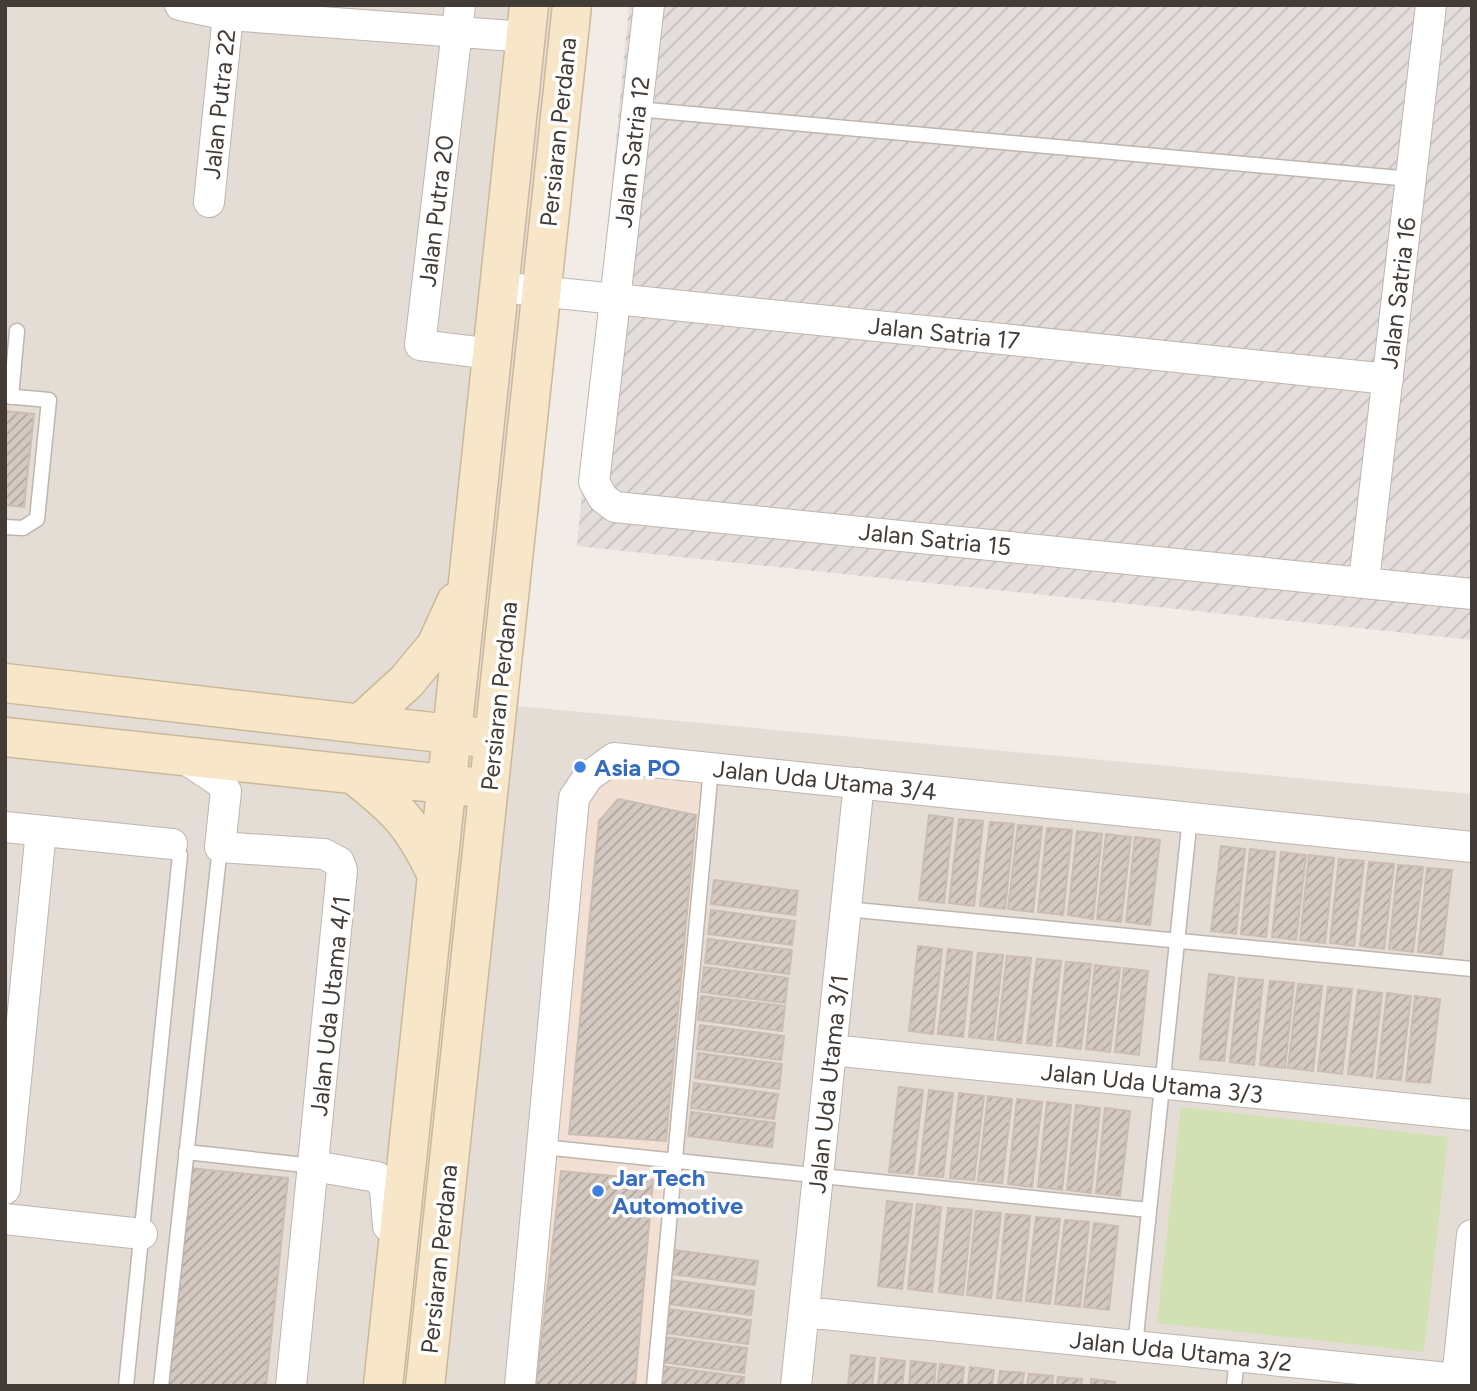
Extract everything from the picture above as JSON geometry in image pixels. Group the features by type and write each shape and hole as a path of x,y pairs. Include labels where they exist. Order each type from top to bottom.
{"main road":[{"name":"Persiaran Perdana","path":"425,1386 572,5"},
{"name":"Persiaran Perdana","path":"383,1386 528,21"},
{"path":"360,724 406,682 436,646 469,571"},
{"path":"5,683 494,739"},
{"path":"5,737 489,789"},
{"path":"353,774 391,803 417,833 437,875"}],"street":[{"path":"180,5 228,10 528,21"},
{"name":"Jalan Satria 12","path":"615,299 649,5"},
{"name":"Jalan Satria 16","path":"1364,582 1431,5"},
{"name":"Jalan Putra 22","path":"209,202 228,10"},
{"name":"Jalan Putra 20","path":"459,19 420,345 492,354"},
{"name":"Jalan Satria 17","path":"499,287 1388,379"},
{"name":"Jalan Satria 15","path":"615,299 594,482 603,498 615,507 1472,594"},
{"path":"179,755 220,782 226,791 220,847"},
{"name":"Jalan Uda Utama 3/4","path":"520,1386 574,798 589,777 614,758 1472,846"},
{"name":"Jalan Uda Utama 3/1","path":"796,1386 859,783"},
{"path":"5,827 172,844"},
{"path":"5,1189 41,831"},
{"name":"Jalan Uda Utama 4/1","path":"220,847 324,855 339,862 342,870 291,1386"},
{"name":"Jalan Uda Utama 3/3","path":"831,1050 1472,1115"},
{"path":"313,1166 377,1177 385,1188 393,1293"},
{"path":"5,1219 142,1234"},
{"name":"Jalan Uda Utama 3/2","path":"804,1312 1135,1346 1236,1371 1457,1379 1472,1236"}],"lane":[{"path":"637,109 1411,178"},
{"path":"5,527 23,528 37,519 49,400 8,396 17,331"},
{"path":"654,1386 711,768"},
{"path":"1135,1346 1190,817"},
{"path":"126,1386 180,856 172,844"},
{"path":"161,1386 220,847"},
{"path":"846,909 1472,969"},
{"path":"543,1147 1149,1210"},
{"path":"186,1152 313,1166"}],"shaded area":[{"path":"5,5 592,5 516,706 1472,794 1472,1386 5,1386"},
{"path":"629,5 1472,5 1472,640 577,546"},
{"path":"618,770 718,777 661,1386 531,1386 585,805 595,785"}],"green space":[{"path":"1181,1107 1448,1137 1424,1352 1157,1323"}],"building":[{"path":"5,411 34,414 24,507 5,505"},
{"path":"618,799 696,815 666,1141 569,1134 599,821"},
{"path":"929,815 953,818 944,903 919,900"},
{"path":"959,819 983,821 974,906 949,903"},
{"path":"990,822 1014,824 1005,909 980,906"},
{"path":"1018,825 1042,827 1033,912 1008,909"},
{"path":"1047,828 1072,830 1063,915 1038,912"},
{"path":"1077,831 1102,834 1093,919 1068,915"},
{"path":"1106,834 1131,837 1121,922 1097,919"},
{"path":"1135,837 1160,840 1150,925 1126,922"},
{"path":"1221,846 1245,849 1236,934 1211,931"},
{"path":"1250,849 1275,852 1266,937 1241,934"},
{"path":"1281,852 1306,855 1296,940 1272,937"},
{"path":"1309,855 1334,858 1325,943 1300,940"},
{"path":"1339,859 1364,861 1354,946 1330,943"},
{"path":"1369,862 1394,864 1384,949 1360,946"},
{"path":"1398,865 1423,867 1413,952 1389,949"},
{"path":"1427,868 1452,870 1442,955 1418,952"},
{"path":"714,880 798,891 795,915 711,904"},
{"path":"711,910 795,921 792,945 708,934"},
{"path":"708,939 792,950 789,974 705,963"},
{"path":"918,946 942,949 933,1034 909,1031"},
{"path":"948,949 972,952 963,1037 938,1034"},
{"path":"978,953 1003,955 993,1040 969,1037"},
{"path":"1007,956 1031,958 1021,1043 997,1040"},
{"path":"1037,959 1061,961 1051,1046 1027,1043"},
{"path":"1066,962 1091,964 1081,1049 1057,1046"},
{"path":"1095,965 1120,968 1110,1052 1086,1049"},
{"path":"704,967 788,978 785,1003 701,992"},
{"path":"1124,968 1148,971 1139,1055 1115,1052"},
{"path":"1209,974 1234,977 1224,1061 1200,1059"},
{"path":"1239,978 1263,980 1254,1065 1230,1062"},
{"path":"1270,981 1294,983 1285,1068 1260,1065"},
{"path":"1298,984 1322,986 1313,1071 1288,1068"},
{"path":"1328,987 1352,989 1342,1074 1318,1071"},
{"path":"1358,990 1382,993 1372,1077 1348,1074"},
{"path":"1387,993 1411,996 1401,1080 1377,1078"},
{"path":"701,996 785,1006 782,1031 698,1020"},
{"path":"1415,996 1440,999 1430,1083 1406,1081"},
{"path":"700,1025 784,1036 781,1060 697,1049"},
{"path":"698,1053 782,1064 779,1089 695,1078"},
{"path":"694,1083 778,1094 774,1119 691,1108"},
{"path":"899,1087 923,1090 913,1174 889,1172"},
{"path":"929,1090 953,1093 943,1177 919,1175"},
{"path":"959,1093 984,1096 974,1180 950,1178"},
{"path":"988,1096 1012,1099 1002,1183 978,1181"},
{"path":"1017,1099 1042,1102 1032,1187 1008,1184"},
{"path":"1047,1102 1071,1105 1062,1190 1038,1187"},
{"path":"1076,1105 1100,1108 1091,1193 1067,1190"},
{"path":"1105,1108 1130,1111 1120,1196 1096,1193"},
{"path":"691,1112 775,1123 772,1147 688,1136"},
{"path":"189,1168 288,1178 266,1386 167,1386"},
{"path":"561,1171 653,1180 635,1386 536,1386"},
{"path":"887,1201 912,1204 902,1289 878,1286"},
{"path":"917,1204 941,1207 932,1292 908,1289"},
{"path":"948,1208 972,1210 963,1295 939,1292"},
{"path":"976,1211 1001,1213 991,1298 967,1295"},
{"path":"1006,1214 1030,1216 1021,1301 997,1298"},
{"path":"1036,1217 1060,1219 1050,1304 1026,1301"},
{"path":"1065,1220 1089,1222 1080,1307 1055,1304"},
{"path":"1094,1223 1118,1226 1109,1310 1084,1307"},
{"path":"674,1250 758,1261 755,1285 671,1274"},
{"path":"671,1280 754,1291 751,1315 668,1304"},
{"path":"668,1309 751,1320 748,1344 665,1333"},
{"path":"664,1337 747,1348 744,1373 661,1362"},
{"path":"851,1355 875,1358 872,1386 848,1386"},
{"path":"881,1358 905,1361 902,1386 878,1386"},
{"path":"911,1361 936,1364 934,1386 909,1386"},
{"path":"940,1364 964,1367 962,1386 937,1386"},
{"path":"661,1366 744,1377 743,1386 658,1386"},
{"path":"970,1367 994,1370 992,1386 968,1386"},
{"path":"1000,1371 1024,1373 1022,1386 998,1386"},
{"path":"1029,1374 1053,1376 1052,1386 1027,1386"},
{"path":"1058,1377 1082,1379 1081,1386 1057,1386"},
{"path":"1091,1379 1115,1382 1115,1386 1091,1386"}],"place":[{"name":"Asia PO","path":"580,767"},
{"name":"Jar Tech Automotive","path":"598,1191"}]}
